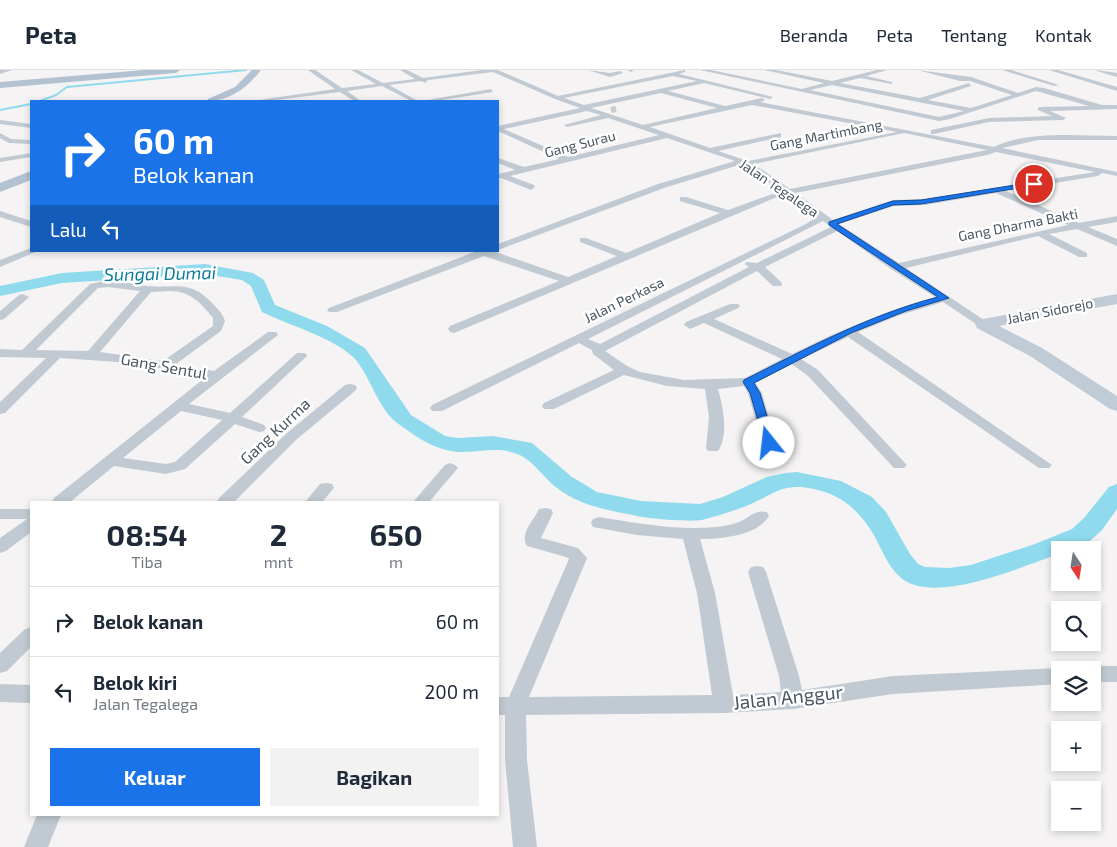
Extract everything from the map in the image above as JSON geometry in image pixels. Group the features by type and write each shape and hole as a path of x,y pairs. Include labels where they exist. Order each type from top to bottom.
{"main road":[{"path":"0,85 123,72 170,70"},
{"path":"214,100 238,89 257,70"},
{"path":"0,188 30,175"}],"street":[{"path":"0,72 9,70"},
{"path":"311,70 357,100"},
{"path":"354,70 413,100"},
{"path":"403,70 432,84"},
{"path":"264,100 383,86 494,70"},
{"name":"Jalan Tegalega","path":"494,70 539,90 555,102 570,102 606,113 746,162 895,266 983,324 1036,352 1117,404"},
{"path":"591,70 610,75 620,73"},
{"path":"555,102 687,70"},
{"path":"703,70 933,118 946,119 1018,95 1042,90"},
{"path":"767,70 972,110"},
{"path":"866,70 875,72"},
{"path":"642,127 775,98 884,70"},
{"path":"920,70 960,79 971,79 1018,95"},
{"path":"1005,70 1064,87"},
{"path":"1053,70 1117,89"},
{"path":"1099,70 1117,75"},
{"path":"598,81 638,73"},
{"path":"673,74 775,98"},
{"path":"432,100 491,91 458,76"},
{"path":"859,76 890,84"},
{"path":"499,129 706,82"},
{"path":"920,100 970,85"},
{"path":"1030,86 1100,107"},
{"path":"441,88 458,96"},
{"path":"539,90 555,88"},
{"path":"660,92 726,108"},
{"path":"752,102 910,128"},
{"path":"794,103 910,128 922,134 1114,172"},
{"path":"1107,104 1117,112"},
{"path":"922,134 989,120 1063,118 1040,108 1100,107 1107,104 1117,106"},
{"path":"567,125 606,113"},
{"path":"629,122 657,116"},
{"path":"920,122 933,118"},
{"path":"1,119 30,126"},
{"path":"499,119 513,124"},
{"name":"Gang Martimbang","path":"499,248 640,193 746,162 910,128"},
{"path":"499,129 568,160"},
{"path":"0,135 9,141 30,142"},
{"name":"Gang Surau","path":"500,176 668,135"},
{"path":"710,150 778,136"},
{"path":"454,328 775,195 982,154 1003,145 1038,138 1117,138"},
{"path":"1102,138 1117,147"},
{"path":"0,160 30,155"},
{"path":"499,160 522,170"},
{"path":"1022,164 1048,160"},
{"path":"600,349 758,266 831,222 893,203 921,202 1114,172"},
{"path":"500,176 531,187"},
{"path":"996,190 1081,226 1117,244"},
{"path":"683,199 728,213"},
{"path":"0,214 30,224"},
{"name":"Gang Dharma Bakti","path":"895,266 1039,233 1117,219"},
{"name":"Jalan Perkasa","path":"437,408 740,260 831,222"},
{"path":"1039,233 1083,255"},
{"path":"583,240 626,256"},
{"path":"0,264 30,252"},
{"path":"333,310 483,252 570,280"},
{"path":"740,260 758,266 778,284"},
{"path":"25,354 94,286 126,284 148,289 180,289 190,291 210,307 220,320 217,328 165,366"},
{"path":"91,355 148,289"},
{"path":"0,316 23,297"},
{"path":"600,349 598,351 624,370 664,382 711,386 748,382 848,331 903,309 945,298"},
{"name":"Jalan Sidorejo","path":"983,324 1117,299"},
{"path":"690,325 734,306"},
{"path":"704,319 792,359 813,373 898,465"},
{"path":"848,331 1044,465"},
{"path":"216,375 272,335"},
{"path":"579,339 600,349"},
{"name":"Gang Sentul","path":"0,353 91,355 132,360 216,375"},
{"path":"0,410 58,354"},
{"path":"112,461 166,469 180,466 301,356"},
{"path":"549,406 624,370"},
{"name":"Gang Sentul","path":"61,501 216,375"},
{"path":"748,382 755,393 769,443"},
{"path":"711,386 717,412 717,429 713,448"},
{"name":"Gang Kurma","path":"227,501 292,436 350,388"},
{"path":"178,406 231,418 259,428"},
{"path":"422,501 450,468"},
{"path":"314,501 326,488"},
{"path":"525,847 516,760 506,706 578,558 572,552 533,542 532,537 545,513"},
{"path":"0,514 30,514"},
{"path":"599,523 672,534 690,534 742,527 754,523 761,516"},
{"path":"0,547 30,525"},
{"path":"690,534 706,593 724,704"},
{"path":"757,572 790,676 794,700"},
{"path":"0,665 30,636"},
{"path":"1101,674 1117,674"},
{"name":"Jalan Anggur","path":"506,706 724,704 794,700 893,685 1051,676"},
{"path":"0,693 30,694"},
{"path":"36,847 49,816"}],"waterway":[{"path":"43,100 56,95 67,87 246,70"},
{"path":"0,110 30,104"},
{"name":"Sungai Dumai","path":"0,291 62,278 129,273 205,269 247,276 258,283 268,308 321,330 358,352 365,360 385,394 404,419 438,441 458,445 493,443 524,448 564,482 590,498 641,509 700,512 732,503 775,482 785,480 797,479 833,486 863,503 877,518 901,561 909,571 921,577 949,578 972,574 1044,550 1081,535 1093,524 1117,492"}],"tunnel":[{"path":"611,110 616,109"}],"route":[{"path":"769,443 755,393 748,382 848,331 903,309 945,298 832,223 893,203 921,202 1034,184"}]}
